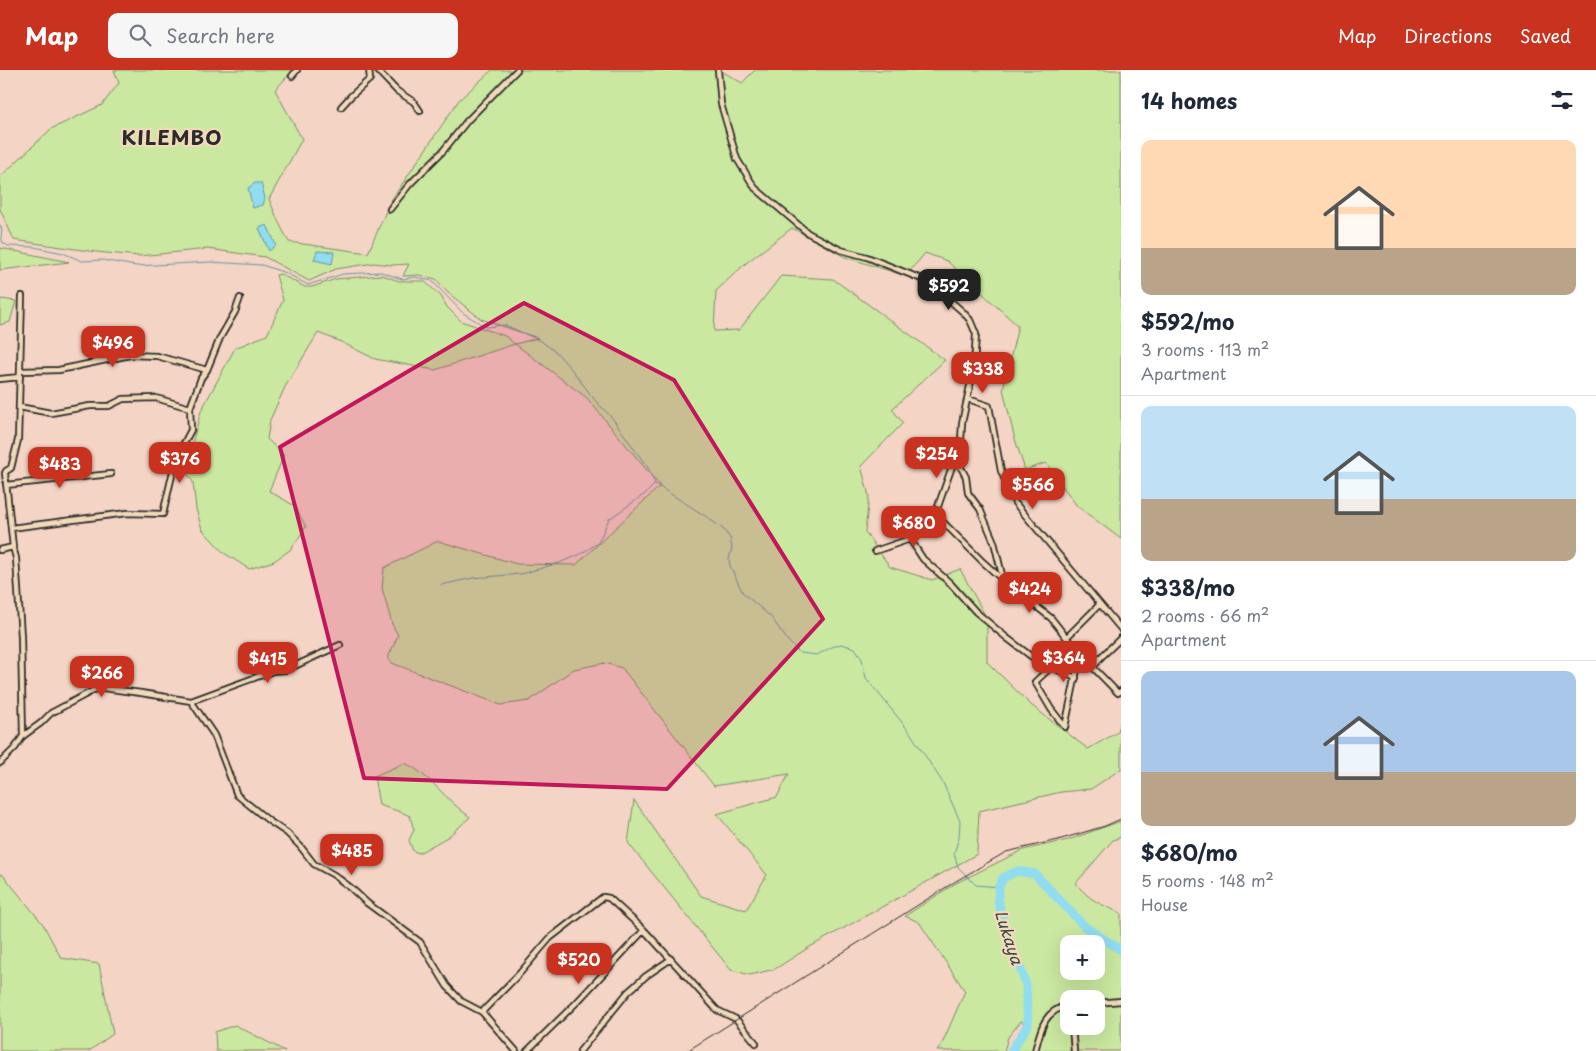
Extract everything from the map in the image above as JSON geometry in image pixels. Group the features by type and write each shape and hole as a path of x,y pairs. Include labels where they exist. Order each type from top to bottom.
{"street":[{"path":"292,76 297,70"},
{"path":"341,107 370,79 369,70"},
{"path":"377,70 397,91 414,102 420,112"},
{"path":"390,209 409,185 443,150 467,121 517,70"},
{"path":"718,70 721,104 737,159 755,188 808,233 841,250 867,257 929,282 947,296 970,320 976,334 974,367 962,423 961,441 936,512 1003,580 1051,618 1077,651 1116,692 1121,691"},
{"path":"22,296 18,440 11,468 6,471 3,477 6,485 16,558 23,736"},
{"path":"11,528 127,513 163,514 176,458 191,430 190,408 201,378 207,370 220,338 235,312 240,298"},
{"path":"20,371 59,370 130,355 157,356 207,370"},
{"path":"0,379 20,377"},
{"path":"19,406 51,413 90,406 109,406 123,399 156,398 190,408"},
{"path":"968,399 989,406 1001,470 1015,503 1121,629"},
{"path":"956,458 966,476 968,493 980,509 994,542 1003,580"},
{"path":"6,485 111,474"},
{"path":"875,551 910,539 944,522"},
{"path":"910,539 923,559 950,583 976,612 1036,660 1076,678"},
{"path":"0,550 13,547"},
{"path":"1066,637 1100,604"},
{"path":"1093,668 1100,658 1121,638"},
{"path":"0,763 15,748 23,736 56,709 96,689 191,701 273,671 286,670 340,645"},
{"path":"1051,667 1035,682 1064,727 1076,678 1077,651"},
{"path":"191,701 214,735 237,795 287,833 314,864 331,873 367,903 420,942 447,986 461,1001 482,1012 516,1051"},
{"path":"482,1012 520,973 550,938 603,897 609,898 644,930 717,1010 736,1019 756,1043"},
{"path":"527,1051 577,1002 644,930"},
{"path":"580,1051 628,992 646,976 671,959"},
{"path":"1105,1002 1121,1001"},
{"path":"1035,1051 1045,1020 1060,1007"},
{"path":"1073,1035 1074,1051"}],"highlighted area":[{"path":"524,303 674,380 823,619 667,789 364,778 280,447"}],"green space":[{"path":"114,70 293,70 275,90 302,139 269,199 289,242 368,253 390,202 459,100 492,70 720,70 742,83 755,70 1121,70 1121,539 1077,506 1046,463 1025,470 1014,436 1003,389 1018,326 947,261 925,253 906,276 845,257 792,228 746,263 716,291 714,331 739,330 781,276 833,279 945,360 892,409 903,423 861,466 869,496 865,532 890,567 932,580 960,569 987,619 987,662 1031,705 1088,749 1118,732 1121,719 1121,769 1091,789 1061,792 979,811 977,854 808,948 775,969 750,975 731,970 628,843 634,800 701,896 746,910 767,875 717,814 777,797 789,774 714,786 622,668 605,663 574,669 529,701 501,705 392,663 388,658 398,635 392,624 382,588 384,568 438,541 517,564 576,565 660,486 587,398 515,344 538,338 481,319 447,292 436,279 419,275 403,276 409,264 374,263 336,269 309,281 265,257 208,249 139,256 14,240 0,209 0,177 51,129 102,105 119,83"},
{"path":"0,248 69,262 0,270"},
{"path":"280,274 305,287 312,287 336,279 382,275 399,281 424,281 441,296 447,307 461,321 505,336 515,344 435,370 375,359 318,333 285,387 270,420 267,439 284,455 269,491 295,506 306,527 290,550 274,561 249,569 224,553 202,529 196,509 193,482 185,470 201,411 235,348 267,335 283,300 276,275"},
{"path":"0,299 16,301 10,322 0,325"},
{"path":"405,763 415,768 461,811 470,817 449,836 419,853 413,851 409,840 414,830 410,816 379,805 374,776"},
{"path":"1121,821 1121,837 1113,840 1076,883 1091,898 1121,913 1121,1051 1077,1051 1076,1035 1105,1035 1105,990 1060,990 1060,1035 1071,1035 1072,1051 1015,1051 1030,1027 1021,1021 1008,1037 1004,1051 937,1051 941,1046 965,991 919,922 905,916 956,883 1023,850 1068,840"},
{"path":"0,874 3,875 43,924 61,958 99,964 113,1034 89,1051 0,1051"},
{"path":"235,1025 285,1051 216,1051 215,1032"}],"water":[{"path":"255,183 261,183 265,198 263,205 253,208 248,188"},
{"path":"267,225 276,245 269,251 259,228"},
{"path":"317,251 334,252 332,264 314,260"}],"waterway":[{"path":"0,225 3,243 8,246 34,247 63,253 82,261 102,260 136,266 210,262 262,265 286,273 308,285 343,274 381,272 402,279 415,277 432,281 463,313 486,327 505,325 541,341 557,353 594,399 613,419 648,468 655,484 724,530 730,538 732,548 729,559 730,566 743,593 771,617 788,641 800,653 817,655 841,644 855,648 862,659 866,678 909,731 943,783 960,821 959,838 954,853 958,867 976,885 999,887"},
{"path":"441,585 473,578 521,574 579,555 598,543 609,519 645,494 654,485"},
{"name":"Lukaya","path":"1011,1051 1028,1025 1026,985 1004,928 998,899 999,887 1003,878 1017,871 1035,874 1085,927 1121,950"}],"railway":[{"path":"687,1051 956,881 1006,852 1058,840 1105,826 1121,819"}],"district":[{"name":"KILEMBO","path":"172,137"}]}
